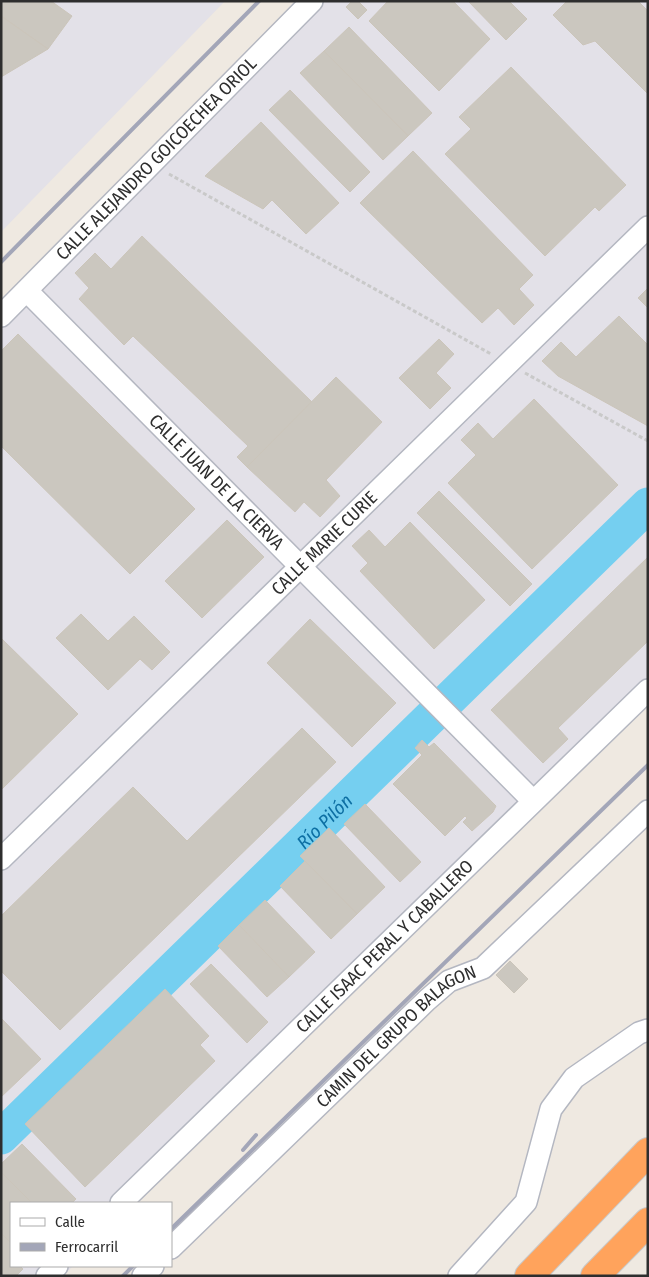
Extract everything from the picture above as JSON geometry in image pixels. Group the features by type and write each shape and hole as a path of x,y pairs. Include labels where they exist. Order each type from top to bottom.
{"highway":[{"path":"529,1276 648,1152"},
{"path":"595,1276 648,1222"}],"street":[{"name":"CALLE ALEJANDRO GOICOECHEA ORIOL","path":"1,316 312,1"},
{"name":"CALLE MARIE CURIE","path":"1,859 648,227"},
{"name":"CALLE JUAN DE LA CIERVA","path":"27,291 533,801"},
{"name":"CALLE ISAAC PERAL Y CABALLERO","path":"122,1202 648,690"},
{"name":"CAMIN DEL GRUPO BALAGON","path":"172,1247 427,1000 449,981 483,968 648,811"},
{"path":"459,1276 526,1202 551,1109 574,1078 639,1033 648,1030"},
{"path":"47,1276 56,1267"},
{"path":"143,1276 152,1267"}],"path":[{"path":"151,164 648,442"}],"shaded area":[{"path":"1,1 225,1 1,232"},
{"path":"307,1 648,1 648,704 138,1202 10,1202 10,1267 72,1267 63,1276 1,1276 1,322"}],"building":[{"path":"1,1 51,1 72,16 48,49 1,16"},
{"path":"352,1 358,1 367,10 358,19 346,7"},
{"path":"388,1 453,1 490,39 439,91 369,21"},
{"path":"468,1 509,1 527,19 506,40"},
{"path":"567,1 638,1 648,11 648,94 595,41 583,45 553,15"},
{"path":"1,16 48,49 1,77"},
{"path":"349,27 432,113 408,136 324,51"},
{"path":"324,51 408,136 383,160 300,73"},
{"path":"511,67 626,185 599,211 595,207 545,256 445,154 471,129 459,117"},
{"path":"290,90 370,172 350,192 269,110"},
{"path":"261,122 339,203 306,234 272,200 263,209 205,176"},
{"path":"413,151 533,275 519,289 534,305 514,325 498,308 482,323 360,203"},
{"path":"142,236 312,402 247,467 237,457 248,446 133,336 124,345 79,299 89,288 75,273 95,253 111,269"},
{"path":"648,288 648,308 638,298"},
{"path":"619,316 648,345 648,426 558,376 542,361 561,342 576,357"},
{"path":"18,334 195,509 130,574 1,446 1,351"},
{"path":"439,339 454,354 436,373 451,388 430,409 399,378"},
{"path":"336,377 382,422 326,480 340,496 320,517 304,502 295,512 247,467"},
{"path":"534,399 618,485 532,569 448,483 476,455 461,440 478,423 493,439"},
{"path":"439,491 532,584 510,606 417,513"},
{"path":"227,520 264,557 202,618 165,581"},
{"path":"410,522 485,600 434,649 360,571 368,563 352,546 369,530 385,547"},
{"path":"648,557 648,641 558,728 568,739 543,763 491,710"},
{"path":"81,614 108,641 134,616 170,652 152,670 140,659 108,690 56,638"},
{"path":"310,619 396,703 352,747 267,663"},
{"path":"1,638 78,714 1,790"},
{"path":"302,728 336,762 60,1030 1,971 1,916 133,787 187,841"},
{"path":"422,740 429,747 434,743 496,806 493,812 472,831 463,822 467,818 465,816 445,836 393,784 422,755 415,748"},
{"path":"365,804 421,862 400,882 344,824"},
{"path":"329,828 385,887 357,914 300,856"},
{"path":"305,861 357,914 331,939 280,886"},
{"path":"265,900 315,952 289,977 239,925"},
{"path":"239,925 289,977 267,997 218,946"},
{"path":"510,961 528,979 514,993 496,975"},
{"path":"211,964 268,1022 247,1043 190,984"},
{"path":"165,989 209,1036 200,1045 215,1061 85,1187 25,1124"},
{"path":"1,1018 41,1059 1,1097"},
{"path":"22,1144 76,1199 73,1202 31,1202 1,1172 1,1164"},
{"path":"1,1172 31,1202 10,1202 10,1242 1,1233"},
{"path":"1,1233 10,1242 10,1267 21,1267 23,1269 16,1276 1,1276"}],"waterway":[{"name":"Río Pilón","path":"1,1137 648,505"}],"railway":[{"path":"1,262 259,1"},
{"path":"172,1228 648,765"},
{"path":"243,1150 256,1135"},
{"path":"123,1276 132,1267"}]}
